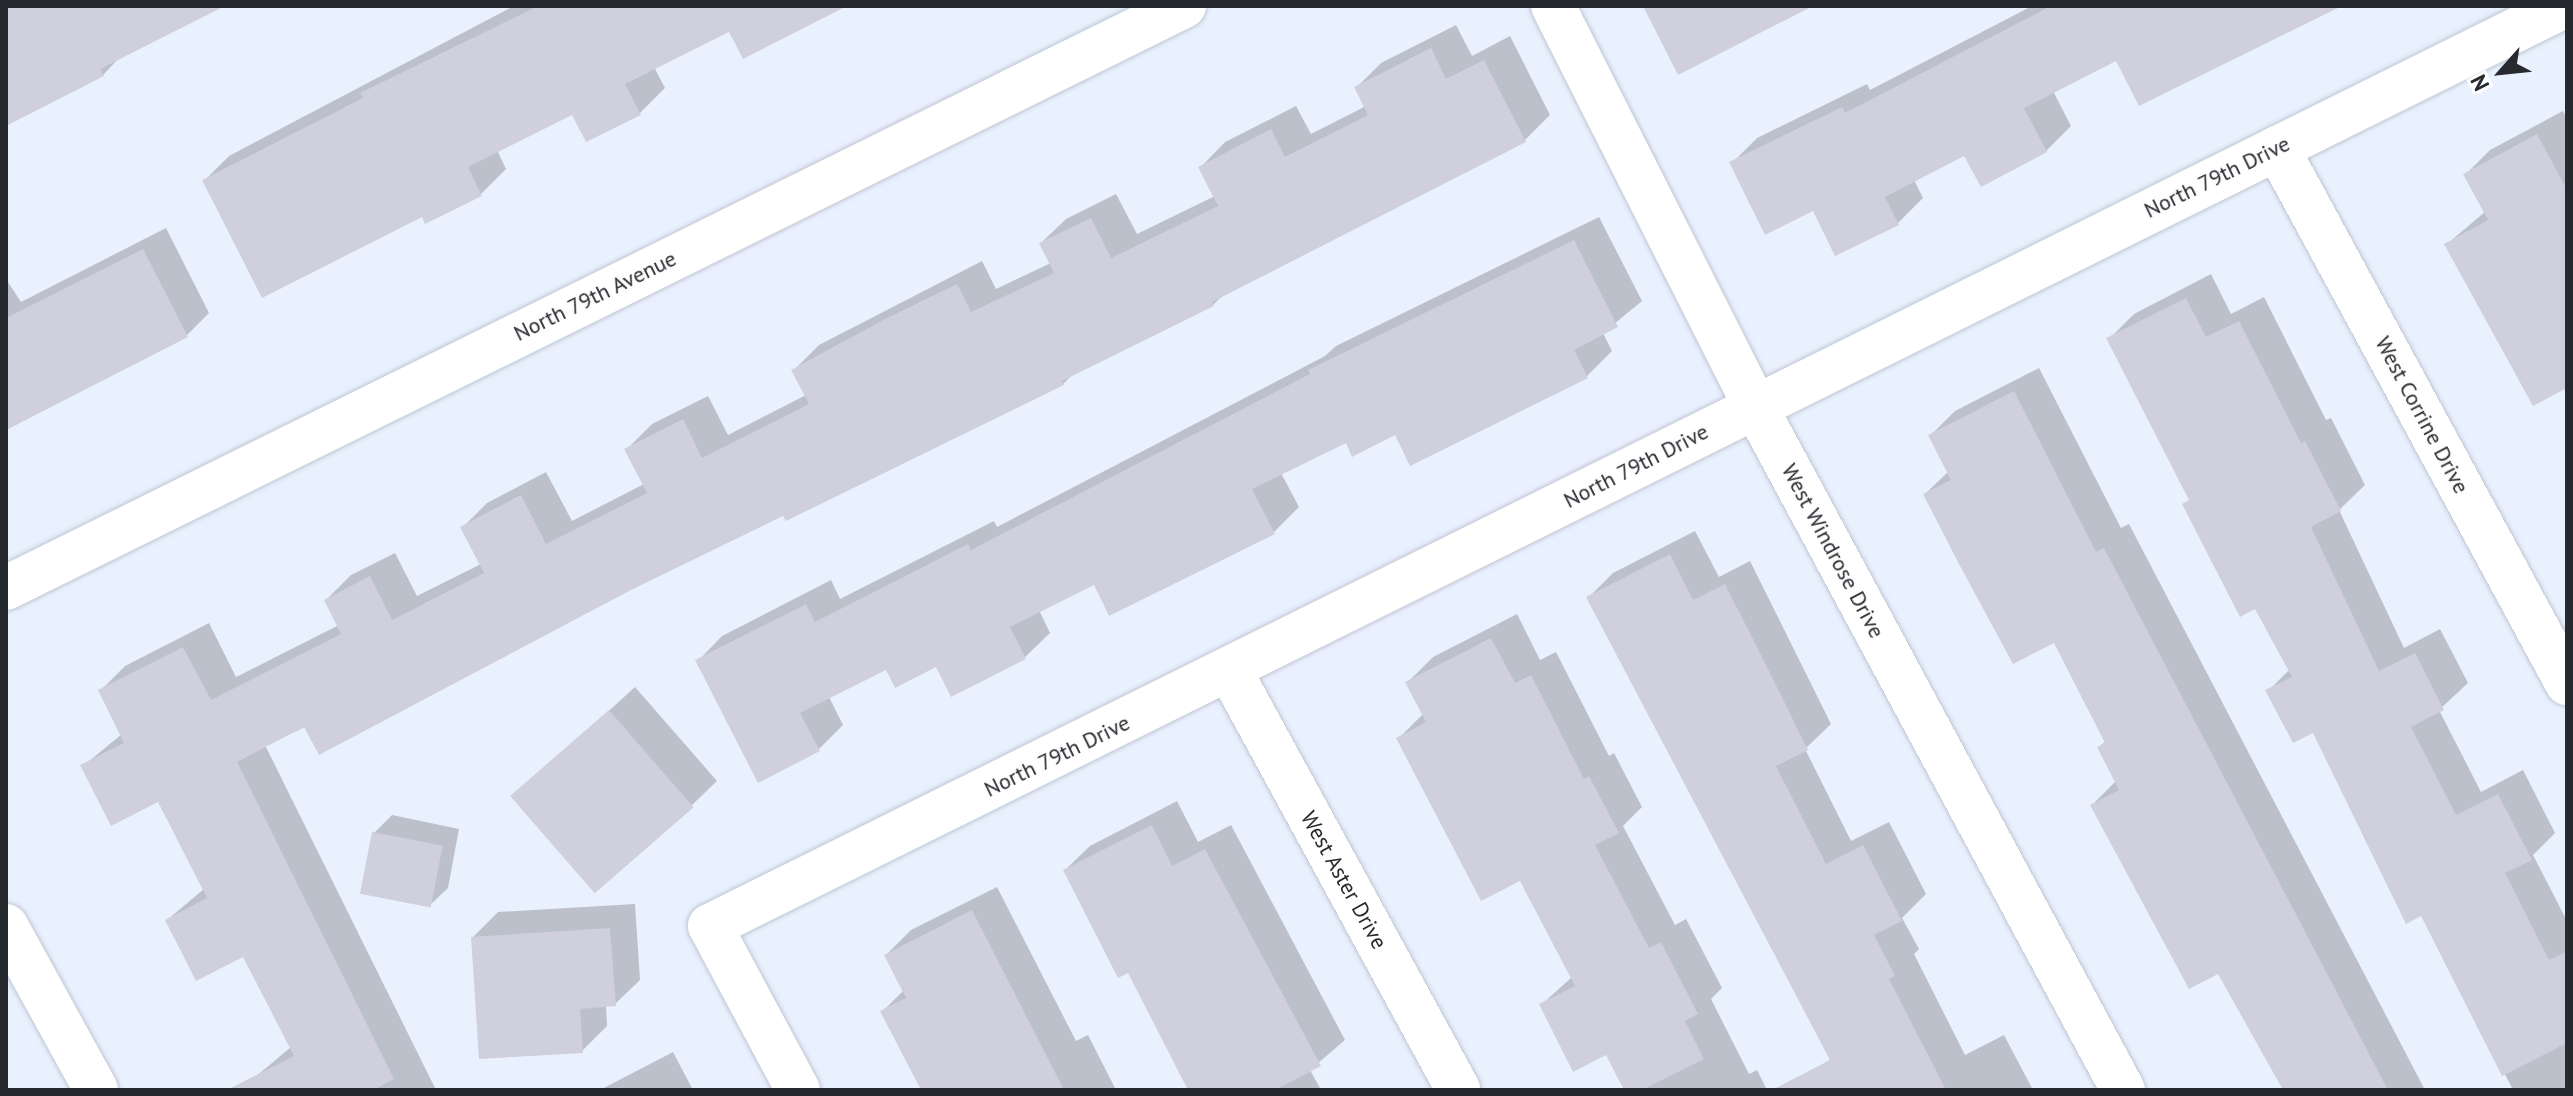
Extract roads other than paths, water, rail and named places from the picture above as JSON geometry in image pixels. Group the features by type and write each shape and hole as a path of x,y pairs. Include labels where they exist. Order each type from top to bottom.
{"street":[{"name":"North 79th Avenue","path":"6,588 1184,6"},
{"name":"West Windrose Drive","path":"1553,6 1755,406 2123,1090"},
{"name":"North 79th Drive","path":"798,1090 710,926 1230,671 1755,406 2564,6"},
{"name":"West Corrine Drive","path":"2277,148 2567,683"},
{"name":"West Aster Drive","path":"1230,671 1458,1090"},
{"path":"6,926 96,1090"}]}
